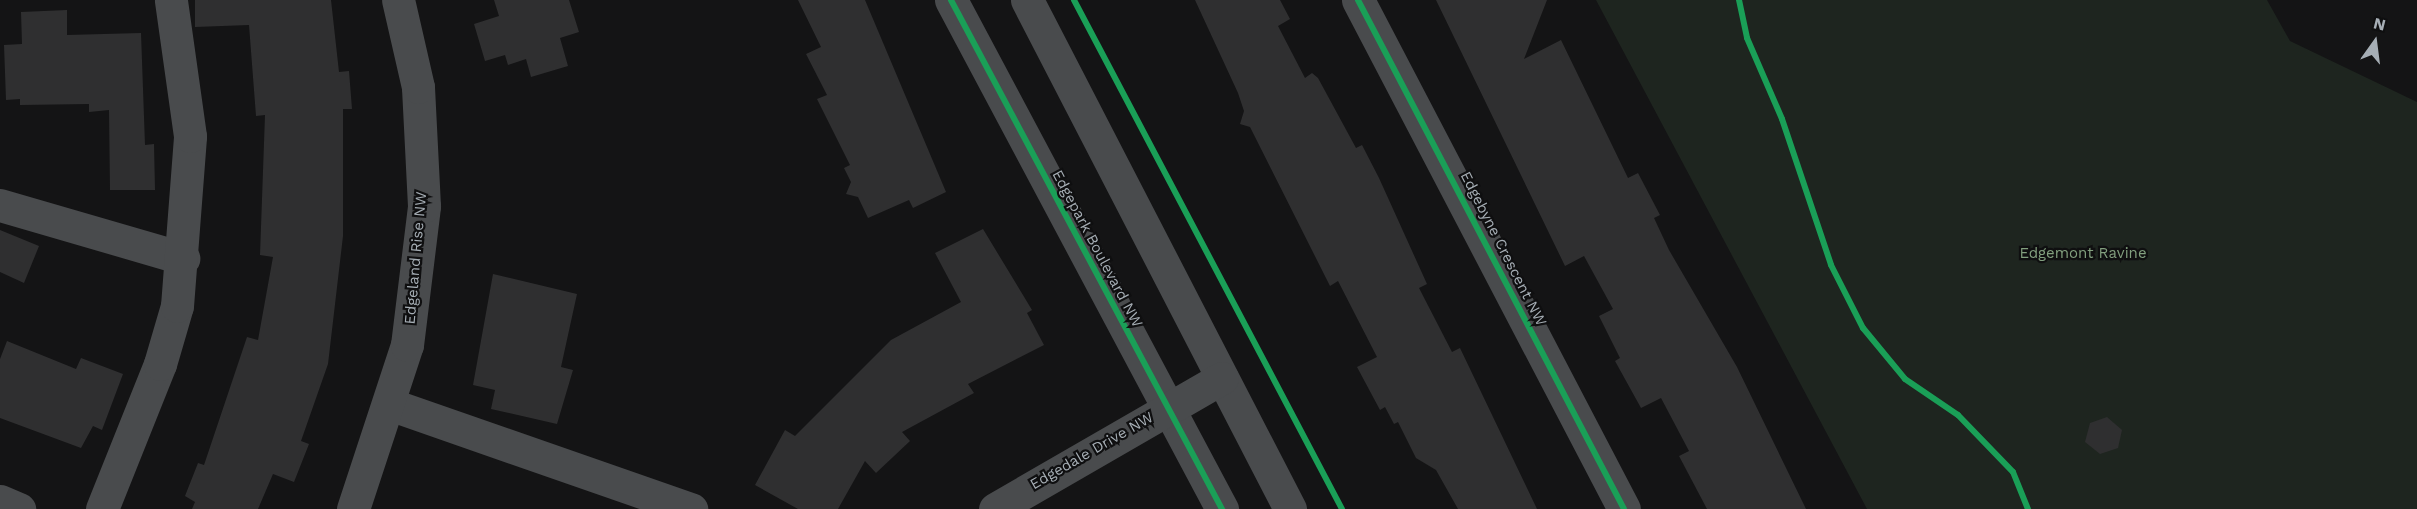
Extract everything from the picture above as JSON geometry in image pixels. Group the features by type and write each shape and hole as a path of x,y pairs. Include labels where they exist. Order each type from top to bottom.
{"street":[{"path":"102,509 160,364 177,306 183,258 190,136 171,0"},
{"name":"Edgeland Rise NW","path":"353,509 392,405 407,345 424,206 418,87 398,0"},
{"name":"Edgepark Boulevard NW","path":"951,0 1222,509"},
{"path":"1027,0 1290,509"},
{"name":"Edgebyne Crescent NW","path":"1358,0 1624,509"},
{"path":"0,205 183,258"},
{"name":"Edgedale Drive NW","path":"1009,505 1168,408 1222,378"},
{"path":"392,405 691,509"},
{"path":"0,501 19,509"}],"green space":[{"name":"Edgemont Ravine","path":"1596,0 2267,0 2290,41 2417,102 2417,509 1867,509"}],"building":[{"path":"195,0 331,0 339,72 349,71 352,109 343,109 343,236 328,364 301,441 309,444 294,482 273,474 258,509 192,509 195,502 185,496 198,463 204,465 247,337 258,340 273,257 260,255 265,115 256,116 249,25 195,27"},
{"path":"494,0 569,0 579,32 560,38 568,66 531,77 526,59 508,65 505,55 485,61 474,24 499,16"},
{"path":"798,0 865,0 946,192 913,208 909,200 868,218 858,197 846,194 851,182 844,168 850,165 817,99 827,95 806,54 821,47"},
{"path":"1195,0 1280,0 1290,19 1278,26 1305,78 1312,73 1318,78 1356,148 1362,145 1427,284 1419,288 1452,352 1460,348 1537,509 1458,509 1436,470 1416,458 1398,422 1394,424 1385,407 1380,410 1357,367 1377,357 1338,281 1330,286 1250,127 1240,124 1244,111 1238,93"},
{"path":"1436,0 1547,0 1524,59 1561,40 1628,178 1638,173 1660,215 1654,218 1669,250 1737,367 1806,509 1707,509 1679,456 1689,451 1661,398 1641,408 1615,361 1620,358 1599,316 1613,309 1584,256 1565,266"},
{"path":"67,10 67,35 141,33 145,145 154,144 155,190 110,190 109,110 89,112 89,104 20,105 20,99 6,100 4,45 22,44 21,12"},
{"path":"983,229 1032,310 1027,313 1044,345 968,384 974,393 902,432 910,441 876,473 865,461 838,509 798,509 755,485 785,430 795,436 891,340 961,302 935,253"},
{"path":"0,230 39,246 24,283 0,272"},
{"path":"493,274 577,294 561,367 573,370 557,424 491,409 495,390 473,385"},
{"path":"7,341 76,369 81,358 123,374 102,430 93,426 81,448 0,418 0,359"},
{"path":"2107,417 2122,430 2118,448 2100,454 2085,442 2090,423"}],"cycle path":[{"path":"951,0 1222,509"},
{"path":"1074,0 1342,509"},
{"path":"1358,0 1624,509"},
{"path":"1739,0 1747,38 1782,119 1831,265 1863,328 1905,379 1958,415 2013,472 2028,509"}]}
